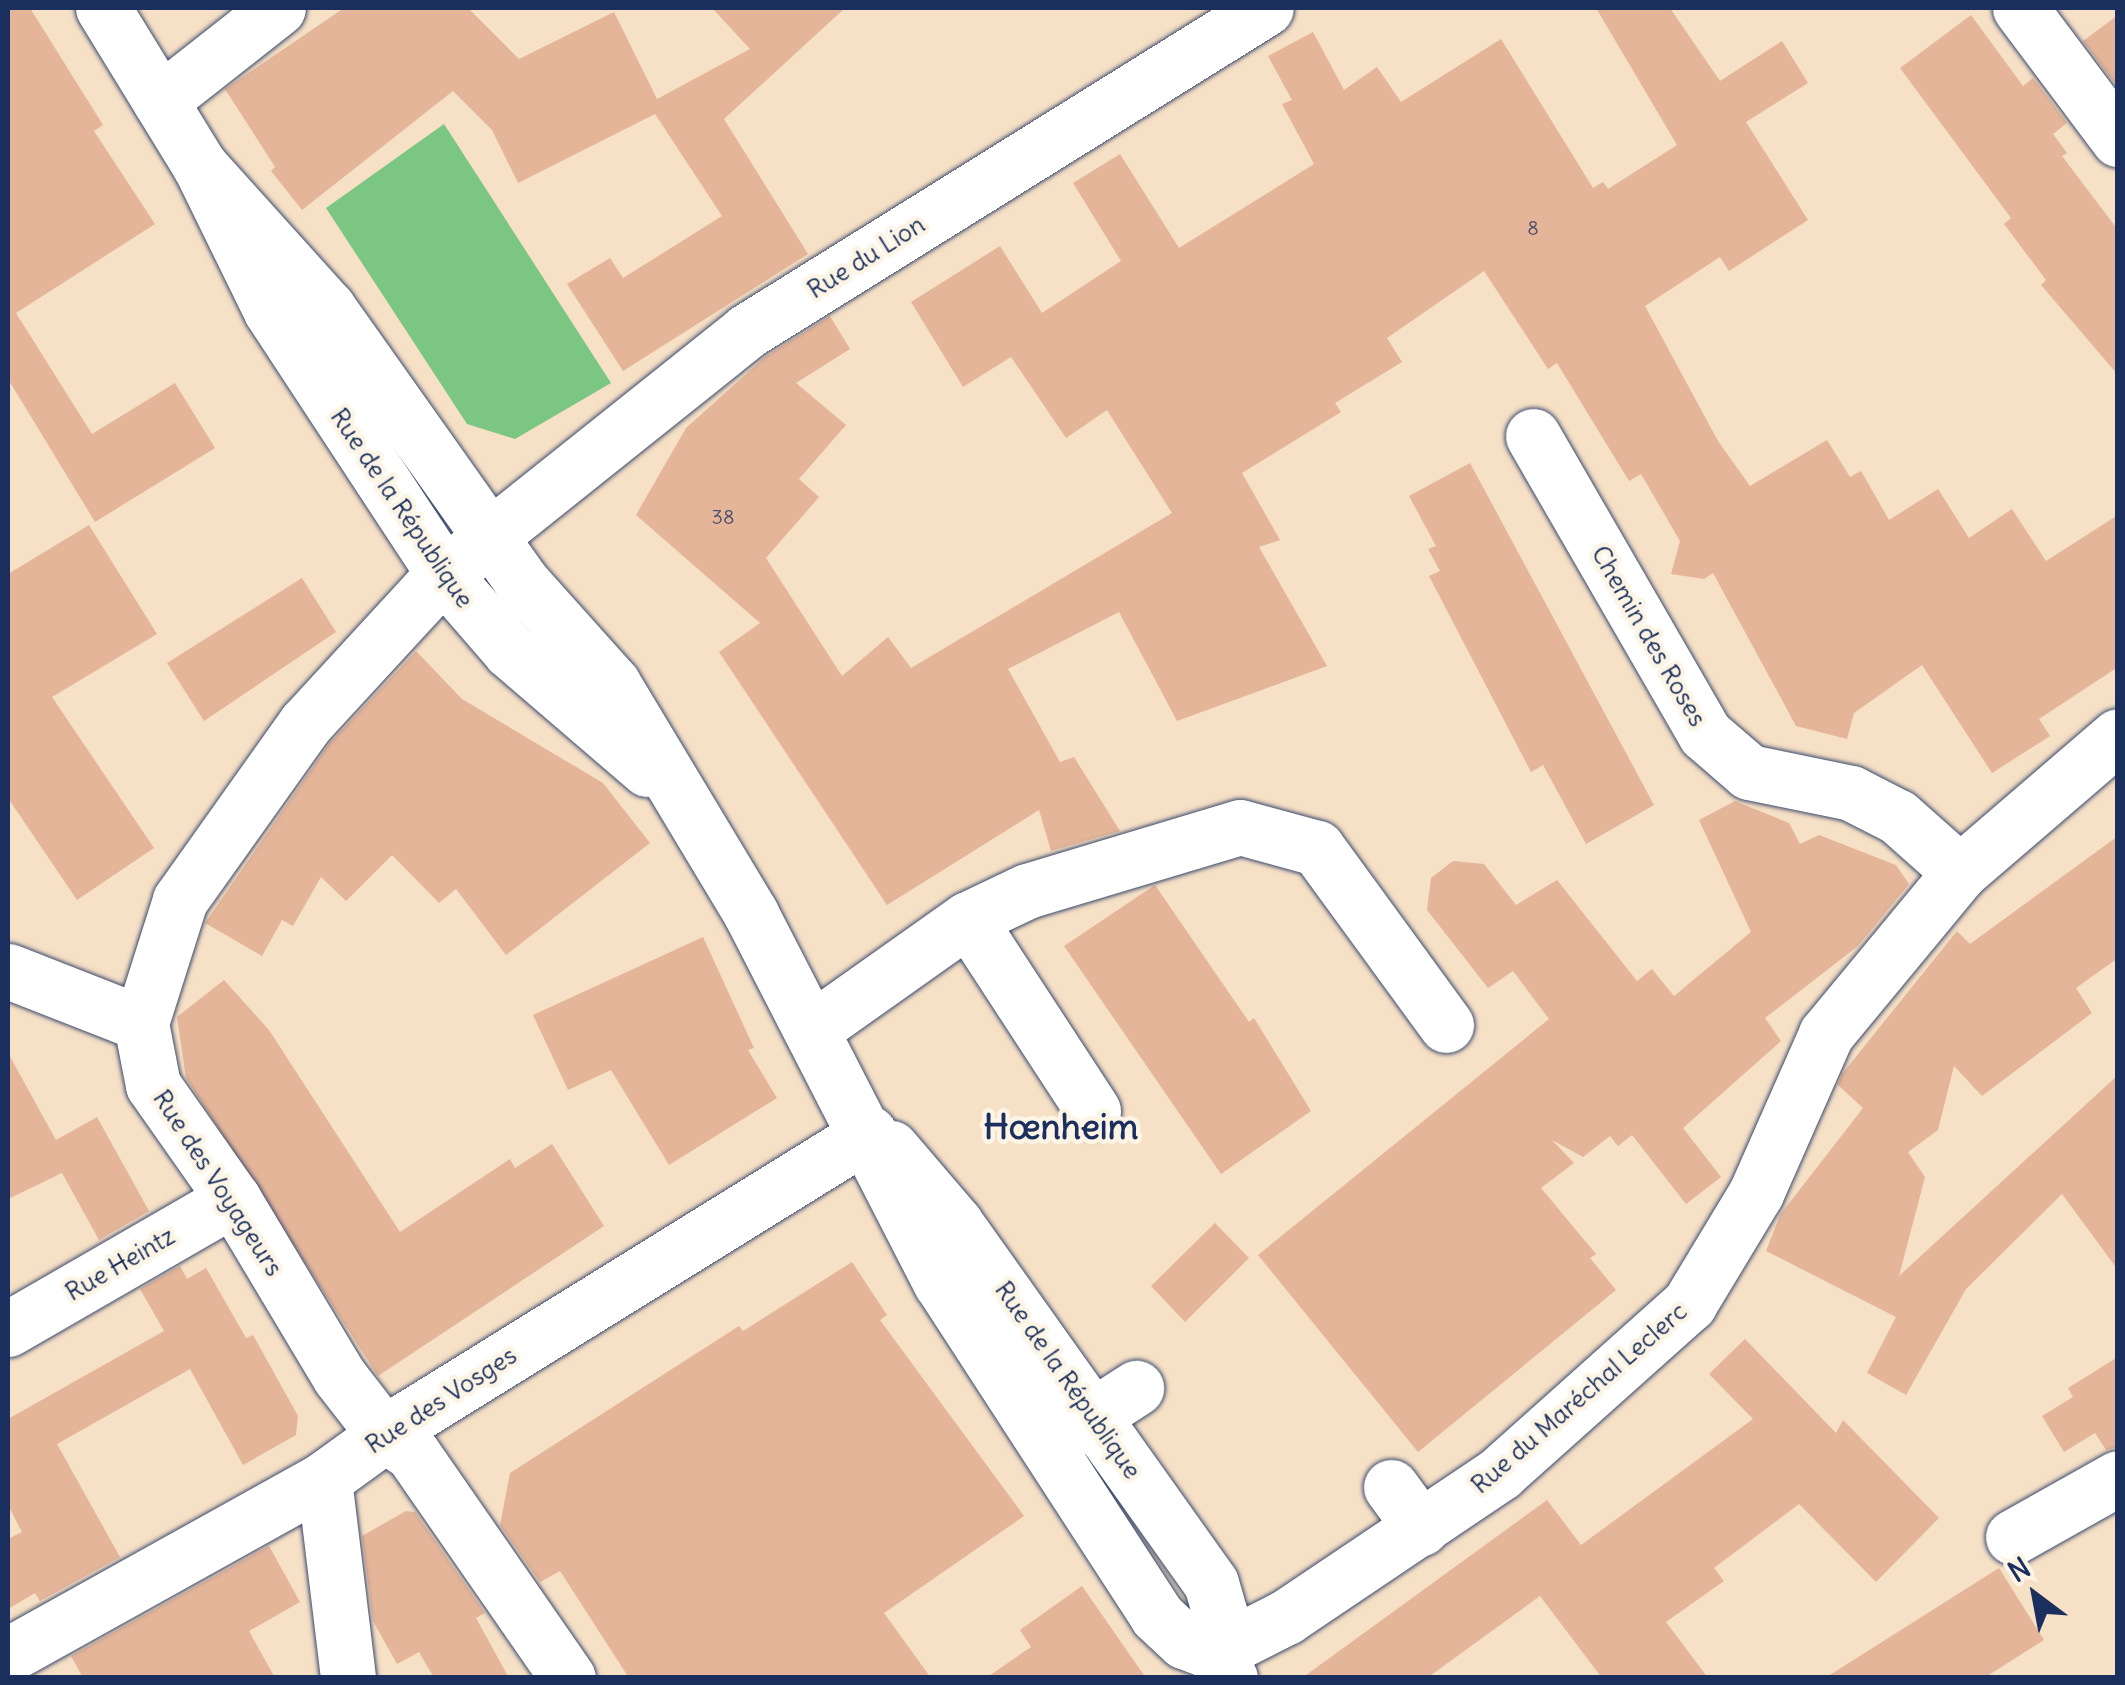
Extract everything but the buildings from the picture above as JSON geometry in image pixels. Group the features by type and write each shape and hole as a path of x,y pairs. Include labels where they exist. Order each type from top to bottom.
{"street":[{"name":"Rue de la République","path":"103,8 200,166 271,311 445,576 510,651 675,794"},
{"path":"160,101 278,8"},
{"name":"Rue du Lion","path":"488,538 747,331 1266,8"},
{"path":"2020,8 2118,139"},
{"name":"Rue de la République","path":"200,166 328,308 488,538 613,684 675,794 750,914 869,1132 911,1232 1157,1616 1184,1641 1223,1665"},
{"name":"Chemin des Roses","path":"1533,436 1705,734 1749,772 1851,793 1898,817 1960,872"},
{"name":"Rue des Voyageurs","path":"488,538 445,576 305,724 180,900 141,1022 153,1085 233,1199 339,1376 384,1434 412,1454 568,1678"},
{"name":"Rue du Maréchal Leclerc","path":"1223,1665 1286,1617 1406,1508 1500,1472 1689,1304 1756,1193 1826,1034 1960,872 2118,736"},
{"path":"812,1030 968,919 1027,891 1240,827 1318,848 1446,1025"},
{"path":"968,919 1092,1111"},
{"path":"8,971 141,1022"},
{"name":"Rue de la République","path":"869,1132 893,1149 1115,1402 1211,1583 1220,1614 1223,1665"},
{"name":"Rue des Vosges","path":"8,1655 324,1479 384,1434 869,1132"},
{"name":"Rue Heintz","path":"8,1329 233,1199"},
{"path":"1048,1446 1115,1402"},
{"path":"2013,1536 2118,1478"},
{"path":"324,1479 348,1678"}],"green space":[{"path":"444,124 611,383 515,439 467,424 326,208"}],"district":[{"name":"Hœnheim","path":"1061,1126"}]}
